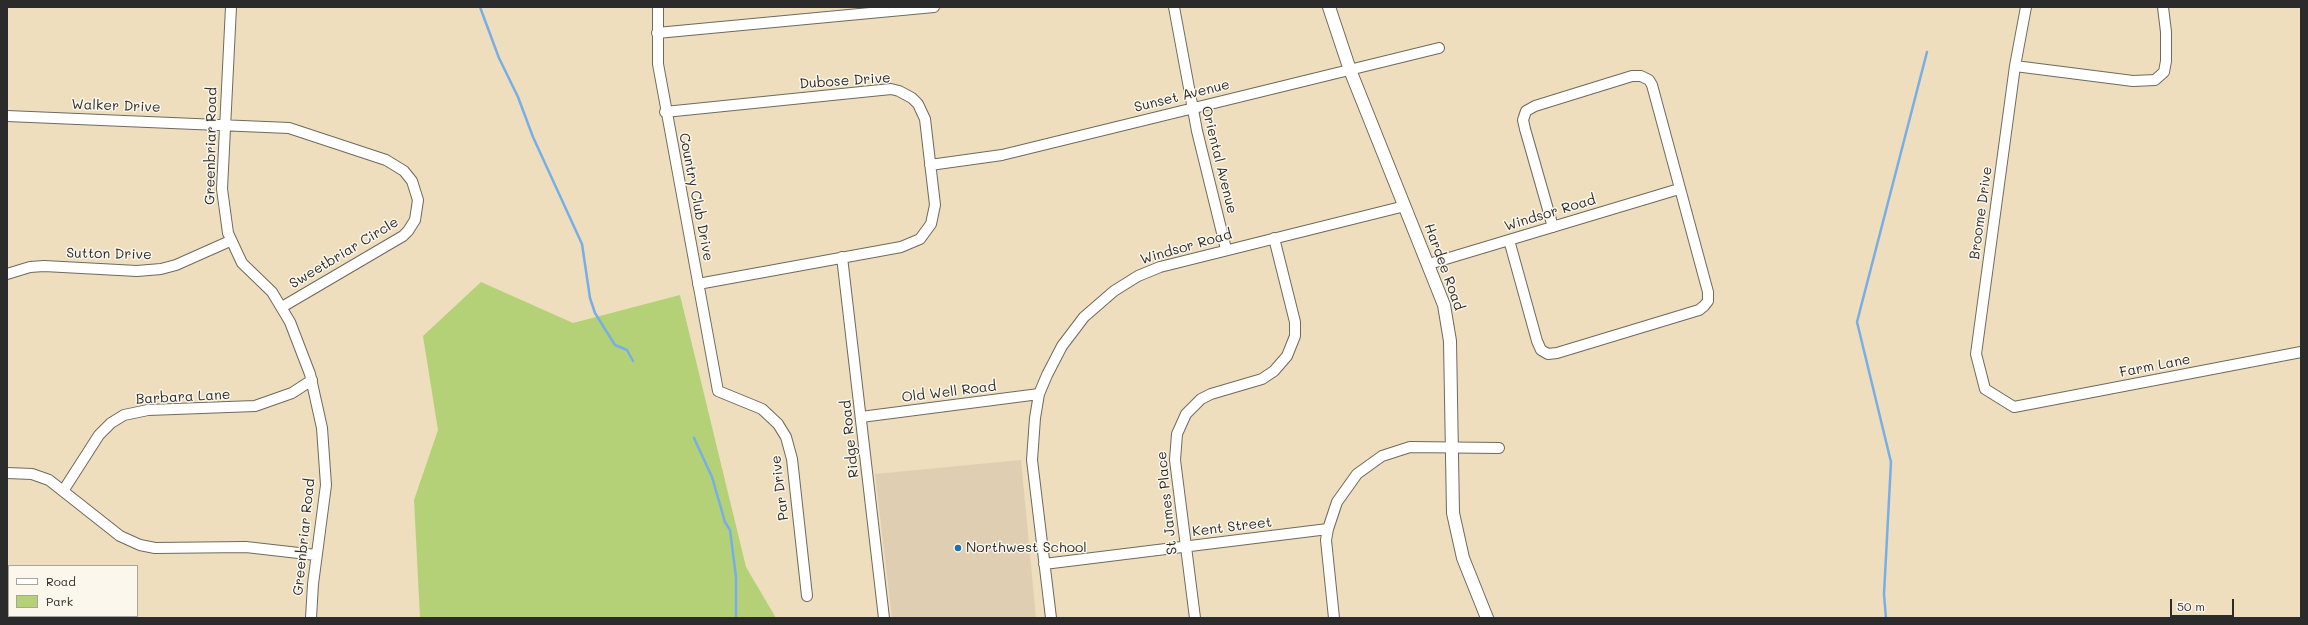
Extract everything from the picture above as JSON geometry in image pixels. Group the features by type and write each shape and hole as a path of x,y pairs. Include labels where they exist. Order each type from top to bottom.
{"street":[{"name":"Greenbriar Road","path":"231,7 224,126 222,196 230,241 242,262 265,284 282,307 303,352 320,413 325,464 324,512 316,555 310,618"},
{"name":"Country Club Drive","path":"658,7 658,64 665,112 718,391"},
{"path":"657,33 854,11 934,7"},
{"name":"Oriental Avenue","path":"1174,7 1192,108 1226,249"},
{"name":"Hardee Road","path":"1329,7 1350,70 1429,264 1444,305 1448,323 1453,448 1453,505 1456,531 1469,575 1487,618"},
{"name":"Broome Drive","path":"2014,407 1984,389 1976,354 2015,66 2026,7"},
{"path":"2015,66 2133,81 2155,80 2164,72 2166,61 2166,32 2163,7"},
{"name":"Sunset Avenue","path":"930,165 1002,155 1439,48"},
{"path":"1509,240 1537,341 1541,350 1548,354 1557,353 1699,310 1708,301 1708,292 1679,189 1652,84 1641,76 1632,76 1534,106 1526,111 1523,120 1525,129 1552,227"},
{"name":"Dubose Drive","path":"665,112 891,89 899,91 912,98 922,111 935,205 934,215 926,232 912,244 698,284"},
{"name":"Walker Drive","path":"7,116 224,126"},
{"name":"Sweetbriar Circle","path":"224,126 289,128 386,160 399,166 408,175 417,194 418,207 415,220 403,236 282,307"},
{"name":"Windsor Road","path":"1429,264 1679,189"},
{"name":"Windsor Road","path":"1051,618 1032,460 1039,394 1047,375 1066,340 1092,308 1114,291 1138,276 1160,267 1226,249 1405,206"},
{"name":"St James Place","path":"1195,618 1175,452 1176,434 1180,424 1189,410 1201,399 1225,390 1250,384 1268,376 1284,361 1293,343 1295,322 1274,238"},
{"name":"Sutton Drive","path":"7,274 30,267 44,266 137,272 161,269 176,265 230,241"},
{"name":"Ridge Road","path":"842,258 884,618"},
{"name":"Farm Lane","path":"2014,407 2301,352"},
{"name":"Barbara Lane","path":"63,491 99,435 124,415 148,410 255,406 292,393 312,380"},
{"name":"Par Drive","path":"718,391 762,409 778,424 786,437 792,460 808,596"},
{"name":"Old Well Road","path":"861,417 1039,394"},
{"path":"1334,618 1326,540 1337,502 1346,487 1357,474 1373,462 1392,452 1410,447 1500,448"},
{"path":"7,474 41,476 63,491 120,536 140,545 155,548 246,547 316,555"},
{"name":"Kent Street","path":"1044,564 1328,529"}],"shaded area":[{"path":"1021,460 1036,618 892,618 875,474"}],"green space":[{"path":"481,282 573,323 680,295 746,567 776,618 420,618 414,500 438,430 423,336"}],"waterway":[{"path":"480,7 499,58 518,97 533,137 582,244 590,298 595,313 615,345 627,350 633,361"},
{"path":"1886,618 1884,594 1891,462 1857,322 1927,52"},
{"path":"694,438 712,477 725,522 730,530 736,577 736,618"}],"place":[{"name":"Northwest School","path":"958,548"}]}
